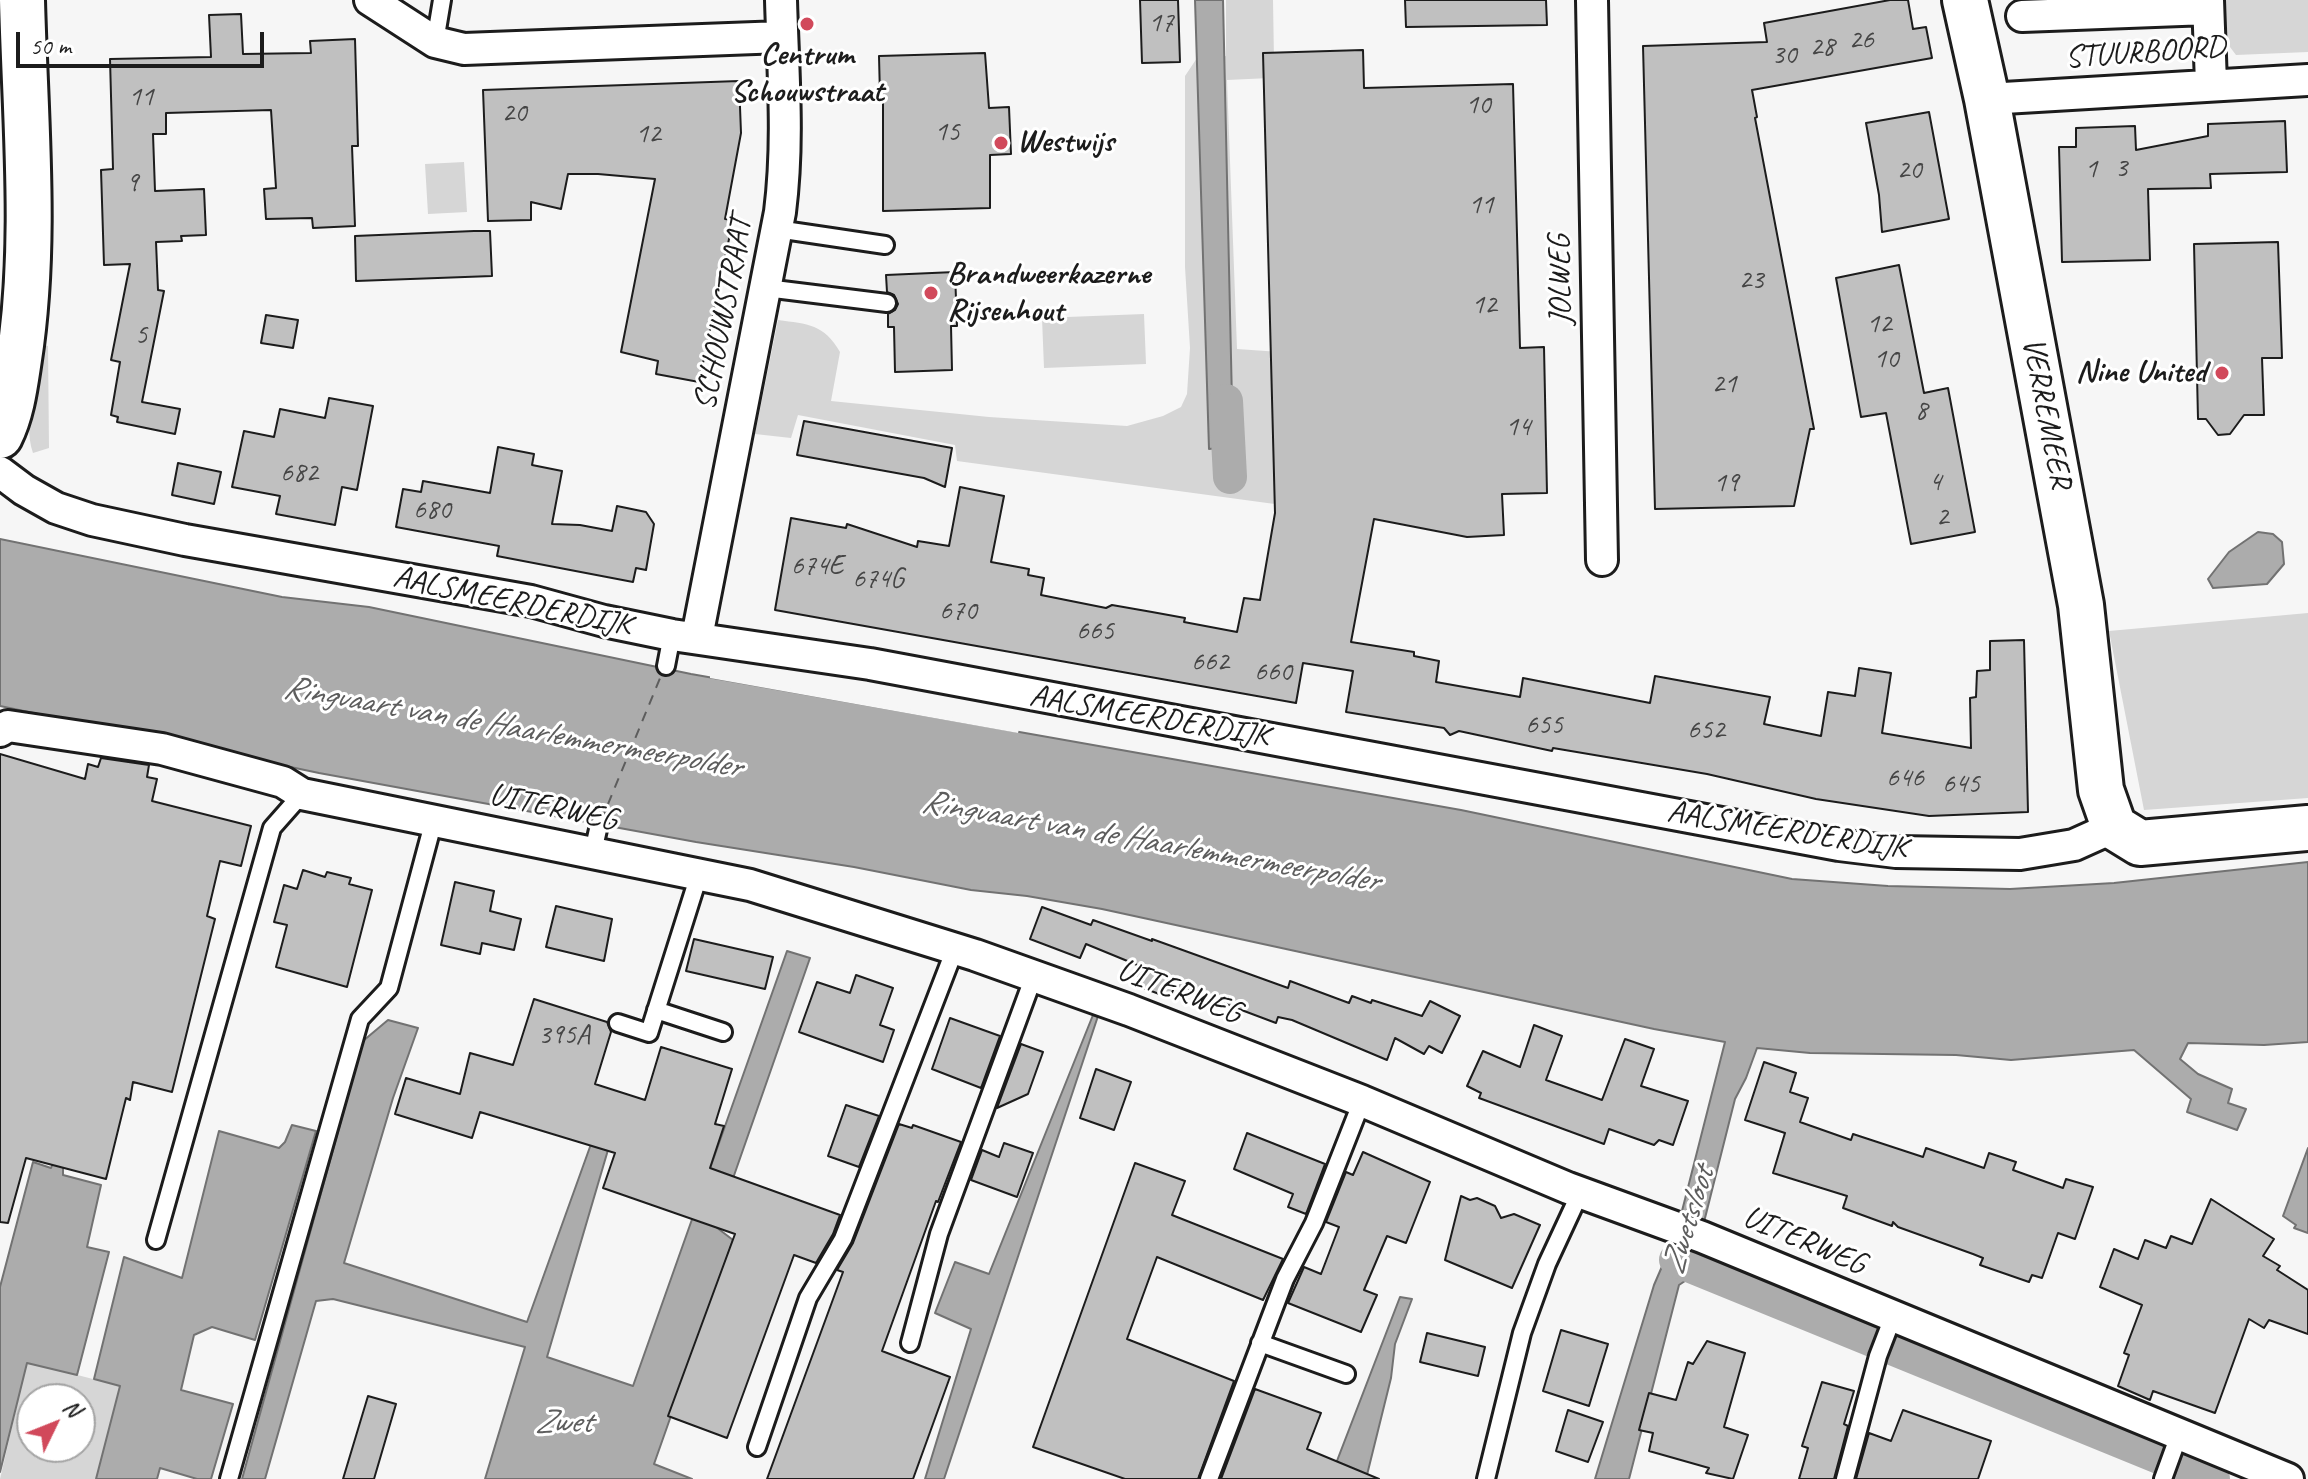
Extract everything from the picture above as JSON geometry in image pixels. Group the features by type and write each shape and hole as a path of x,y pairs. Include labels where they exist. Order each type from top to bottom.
{"street":[{"path":"0,436 14,397 26,311 27,197 22,0"},
{"path":"370,0 435,42 464,49 782,37"},
{"name":"SCHOUWSTRAAT","path":"685,636 777,229 786,169 781,0"},
{"name":"JOLWEG","path":"1592,0 1602,560"},
{"name":"VERREMEER","path":"1965,0 1987,99 2081,605 2101,790 2114,827"},
{"path":"2022,16 2208,4 2211,84"},
{"name":"STUURBOORD","path":"1987,99 2308,80"},
{"name":"AALSMEERDERDIJK","path":"0,472 56,508 92,520 185,540 531,601 604,621 685,636 870,664 1839,845 1896,852 2020,854 2074,845 2114,827"},
{"name":"UITERWEG","path":"0,731 8,726 162,749 283,782 302,794 434,820 596,839 699,875 750,885 955,949 1129,1010 1362,1101 1580,1193 1688,1232 2171,1457 2288,1479"},
{"path":"2114,827 2140,843 2308,828"}],"lane":[{"path":"435,42 442,0"},
{"path":"777,229 885,245"},
{"path":"766,288 887,303"},
{"path":"666,666 685,636"},
{"path":"156,1240 272,828 302,794"},
{"path":"229,1479 360,1019 389,988 434,820"},
{"path":"618,1023 649,1033 699,875"},
{"path":"757,1447 808,1298 843,1239 955,949"},
{"path":"910,1343 939,1234 1034,976"},
{"path":"656,1010 723,1032"},
{"path":"1209,1479 1285,1279 1314,1223 1362,1101"},
{"path":"1486,1479 1522,1333 1547,1264 1580,1193"},
{"path":"1845,1479 1878,1356 1890,1325"},
{"path":"1260,1343 1346,1374"}],"shaded area":[{"path":"1226,0 1273,0 1274,61 1270,78 1227,80 1237,349 1280,352 1282,505 957,461 955,445 798,415 791,438 755,434 778,320 814,327 828,336 840,352 831,401 989,417 1127,426 1163,416 1181,407 1187,394 1190,348 1185,267 1185,76 1197,58 1226,56"},
{"path":"2226,0 2308,0 2308,52 2236,55 2227,43"},
{"path":"464,162 467,212 428,214 425,164"},
{"path":"1144,314 1146,364 1044,368 1042,318"},
{"path":"44,345 48,346 49,448 33,453 30,413"},
{"path":"2308,613 2308,798 2144,810 2109,631"},
{"path":"27,1362 120,1386 96,1479 0,1479 16,1410 16,1463 96,1463 96,1383 22,1383"}],"water":[{"path":"1195,0 1223,0 1233,446 1209,449"},
{"path":"2258,532 2273,534 2282,542 2284,564 2267,584 2213,588 2208,579 2229,552"},
{"name":"Ringvaart van de Haarlemmermeerpolder","path":"0,539 282,597 369,607 691,674 1461,810 1792,879 1888,886 2010,889 2114,883 2308,862 2308,1042 2264,1045 2188,1043 2180,1059 2198,1074 2232,1089 2228,1103 2246,1109 2237,1130 2187,1112 2191,1099 2134,1050 2011,1060 1956,1055 1810,1053 1757,1048 1735,1099 1704,1222 1682,1211 1725,1042 1102,909 971,890 319,773 0,706"},
{"name":"Zwet","path":"787,951 810,958 716,1227 733,1240 654,1464 692,1479 485,1479 525,1347 333,1299 316,1301 265,1479 242,1479 363,1041 388,1020 418,1028 393,1098 344,1263 527,1322 609,1094 623,1099 547,1357 633,1386"},
{"path":"1093,1015 1098,1016 944,1479 925,1479 971,1329 935,1313 955,1262 989,1274"},
{"path":"292,1125 316,1131 255,1340 212,1327 194,1335 181,1390 233,1404 211,1479 197,1479 160,1468 157,1479 96,1479 120,1386 94,1379 124,1257 182,1278 219,1131 279,1148"},
{"path":"2308,1148 2308,1233 2294,1228 2296,1225 2283,1216"},
{"path":"33,1162 51,1168 53,1163 63,1166 63,1175 101,1185 87,1247 109,1252 77,1375 27,1363 22,1383 16,1383 16,1407 0,1472 0,1287"},
{"path":"1673,1241 1700,1251 1694,1275 1679,1285 1629,1479 1595,1479 1654,1285"},
{"path":"1400,1297 1412,1299 1395,1344 1391,1378 1366,1479 1330,1479"}],"pier":[{"path":"710,674 1019,729 1018,733 710,678"}],"building":[{"path":"1140,0 1178,0 1180,62 1142,63"},
{"path":"1405,0 1546,0 1547,25 1406,27"},
{"path":"1890,0 1908,0 1913,29 1926,27 1932,58 1752,90 1814,429 1810,429 1794,506 1655,509 1643,46 1767,42 1764,23"},
{"path":"241,14 243,54 311,53 310,41 355,39 358,146 352,146 355,226 313,228 312,218 266,219 264,189 276,188 271,110 166,113 166,134 153,134 155,191 204,189 206,235 181,236 182,241 156,242 158,290 164,291 142,402 180,409 175,434 117,422 118,417 111,415 120,362 111,360 130,264 104,265 101,170 113,169 110,59 211,57 209,15"},
{"path":"1363,50 1364,88 1513,84 1520,348 1544,347 1547,493 1502,494 1504,535 1467,537 1374,519 1351,642 1414,652 1414,656 1439,661 1436,682 1520,697 1523,678 1650,703 1655,676 1770,697 1764,724 1821,736 1828,692 1855,696 1859,668 1891,673 1882,733 1971,748 1970,698 1976,697 1977,671 1990,670 1990,641 2024,640 2028,812 1929,816 1816,799 1707,774 1553,748 1552,751 1459,731 1450,735 1444,728 1346,712 1353,671 1303,663 1296,703 775,610 791,518 846,528 847,524 917,547 918,541 949,546 960,487 1004,496 991,562 1029,569 1028,575 1044,578 1041,595 1106,608 1112,605 1185,618 1184,622 1237,632 1244,598 1260,600 1275,513 1263,53"},
{"path":"985,53 989,108 1009,107 1011,154 990,155 990,208 883,211 883,96 880,96 879,56"},
{"path":"739,81 741,133 725,219 733,220 699,382 656,374 658,361 621,352 655,179 568,174 561,209 531,202 531,220 488,221 483,90"},
{"path":"1929,112 1949,219 1882,232 1879,195 1866,123"},
{"path":"2285,121 2287,172 2210,174 2211,188 2148,189 2150,260 2062,262 2059,147 2076,147 2076,128 2135,126 2136,150 2208,136 2208,124"},
{"path":"490,231 492,276 356,281 355,236"},
{"path":"2278,242 2282,358 2262,358 2264,415 2244,415 2230,434 2218,435 2206,419 2198,419 2194,244"},
{"path":"1899,265 1924,393 1948,388 1975,532 1911,544 1886,413 1861,417 1836,278"},
{"path":"955,272 957,326 951,326 952,370 895,372 894,327 888,327 888,314 898,304 894,295 887,292 886,275"},
{"path":"266,315 298,320 293,348 261,343"},
{"path":"329,398 373,406 357,490 342,487 335,525 276,514 280,496 232,487 244,431 274,437 280,409 325,418"},
{"path":"804,421 952,448 945,487 924,478 797,455"},
{"path":"498,447 534,454 532,465 562,471 552,524 612,531 617,506 646,512 654,524 646,570 636,568 633,582 497,556 499,546 396,527 403,489 421,492 423,481 490,493"},
{"path":"178,463 221,472 214,504 172,495"},
{"path":"0,754 85,779 88,764 98,767 101,758 149,765 147,777 157,779 152,801 251,826 241,866 220,861 207,916 215,919 172,1092 133,1082 130,1100 126,1098 106,1179 26,1158 8,1223 0,1222"},
{"path":"303,870 325,877 327,872 351,878 349,884 372,890 347,987 276,967 287,925 274,922 284,885 297,889"},
{"path":"455,882 494,891 490,911 521,919 514,950 482,943 480,954 441,945"},
{"path":"556,906 612,919 604,961 546,947"},
{"path":"1042,907 1091,925 1093,920 1152,939 1288,988 1290,981 1349,1003 1352,996 1422,1016 1430,1001 1460,1016 1442,1053 1429,1046 1424,1054 1395,1038 1387,1060 1292,1020 1278,1017 1276,1023 1175,985 1170,998 1135,985 1142,967 1086,944 1080,958 1030,939"},
{"path":"694,939 773,957 765,989 686,971"},
{"path":"856,975 893,988 880,1025 894,1030 883,1062 799,1032 817,982 850,993"},
{"path":"534,999 607,1022 611,1032 595,1084 645,1100 661,1047 732,1069 715,1124 724,1126 710,1168 840,1215 816,1263 794,1255 727,1438 668,1416 735,1234 603,1188 615,1153 480,1112 472,1138 395,1114 406,1078 460,1094 470,1053 513,1065"},
{"path":"950,1018 1000,1036 981,1088 932,1069"},
{"path":"1534,1025 1562,1036 1546,1080 1602,1100 1625,1039 1654,1049 1641,1086 1688,1101 1673,1145 1659,1140 1654,1145 1609,1129 1604,1144 1479,1098 1481,1093 1467,1086 1483,1051 1520,1067"},
{"path":"1021,1044 1043,1052 1028,1094 997,1108"},
{"path":"1764,1062 1796,1073 1790,1092 1808,1098 1800,1122 1851,1140 1853,1134 1923,1157 1926,1148 1984,1168 1989,1153 2016,1162 2013,1170 2063,1188 2066,1179 2093,1187 2075,1239 2058,1233 2042,1278 2032,1275 2029,1282 1980,1265 1983,1258 1898,1227 1893,1222 1892,1226 1843,1208 1847,1196 1773,1173 1785,1133 1745,1120"},
{"path":"1096,1069 1131,1082 1114,1130 1080,1118"},
{"path":"846,1105 879,1116 859,1167 828,1156"},
{"path":"899,1124 912,1128 913,1125 961,1142 936,1201 882,1351 950,1377 913,1479 767,1479 843,1272 837,1270 853,1243"},
{"path":"1247,1133 1325,1164 1306,1214 1288,1207 1293,1194 1234,1169"},
{"path":"1004,1143 1033,1153 1017,1197 971,1180 982,1150 999,1157"},
{"path":"1363,1152 1430,1182 1406,1243 1387,1236 1364,1290 1377,1295 1361,1332 1288,1303 1304,1267 1321,1274 1339,1227 1326,1222 1346,1172 1353,1175"},
{"path":"1135,1163 1185,1181 1172,1215 1283,1259 1263,1300 1157,1257 1127,1339 1234,1381 1198,1479 1125,1479 1033,1447"},
{"path":"1461,1196 1470,1200 1477,1198 1495,1206 1501,1218 1514,1214 1540,1225 1512,1288 1445,1260"},
{"path":"2211,1199 2274,1239 2263,1256 2280,1266 2277,1270 2308,1290 2308,1334 2269,1320 2264,1328 2249,1319 2215,1413 2153,1391 2150,1400 2118,1386 2129,1355 2124,1353 2142,1305 2100,1287 2114,1249 2138,1259 2145,1240 2166,1248 2171,1236 2192,1244"},
{"path":"1561,1330 1608,1344 1589,1406 1543,1391"},
{"path":"1427,1333 1485,1347 1478,1376 1420,1362"},
{"path":"1707,1341 1745,1353 1724,1427 1748,1435 1733,1479 1706,1473 1709,1468 1649,1451 1653,1433 1639,1430 1649,1393 1676,1400 1688,1362 1693,1364"},
{"path":"1822,1382 1854,1391 1844,1424 1848,1426 1834,1479 1799,1479 1808,1448 1802,1446"},
{"path":"1255,1389 1321,1413 1307,1449 1379,1479 1221,1479"},
{"path":"368,1396 396,1404 374,1479 343,1479"},
{"path":"1568,1410 1603,1422 1588,1462 1556,1451"},
{"path":"1903,1410 1991,1441 1978,1479 1856,1479 1869,1433 1891,1441"}],"waterway":[{"path":"1226,401 1230,477"},
{"name":"Zwetsloot","path":"1676,1260 2213,1479"}],"ferry route":[{"path":"601,821 663,671"}],"place":[{"name":"Centrum Schouwstraat","path":"807,24"},
{"name":"Westwijs","path":"1001,143"},
{"name":"Brandweerkazerne Rijsenhout","path":"931,293"},
{"name":"Nine United","path":"2222,373"}]}
